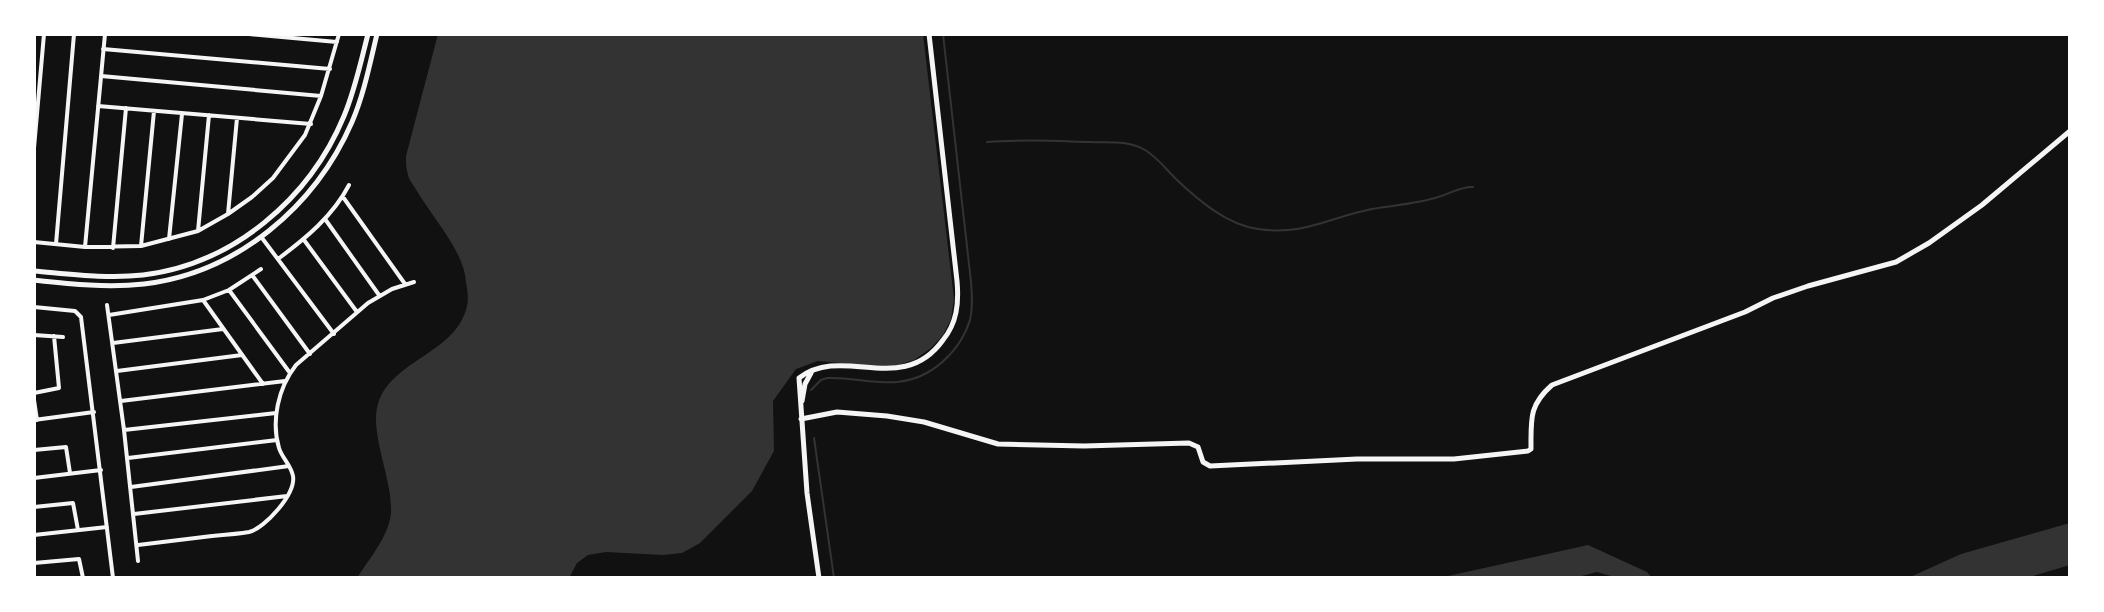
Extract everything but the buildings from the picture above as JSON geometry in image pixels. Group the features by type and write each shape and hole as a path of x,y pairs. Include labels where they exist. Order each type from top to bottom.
{"street":[{"path":"34,148 37,72 44,34"},
{"path":"56,244 74,34"},
{"path":"85,247 105,34"},
{"path":"249,34 337,42"},
{"path":"34,242 85,247 141,246 198,231 228,214 273,178 292,155 311,124 339,34"},
{"path":"34,271 99,276 143,275 169,270 211,255 253,232 287,203 329,146 350,102 368,34"},
{"path":"34,280 99,285 159,281 199,270 262,238 313,187 346,134 357,108 377,34"},
{"path":"819,578 801,419 806,379 818,368 835,365 888,369 911,365 939,346 954,321 958,307 929,34"},
{"path":"34,44 43,44"},
{"path":"103,49 330,69"},
{"path":"101,76 321,96"},
{"path":"98,106 311,124"},
{"path":"113,248 126,108"},
{"path":"141,246 154,111"},
{"path":"169,239 182,113"},
{"path":"198,231 209,115"},
{"path":"228,214 237,118"},
{"path":"801,419 837,412 887,416 924,422 998,444 1084,446 1189,443 1198,447 1203,462 1210,466 1357,459 1454,459 1528,451 1531,449 1532,413 1542,394 1552,385 1745,312 1773,298 1896,262 1982,205 2070,131"},
{"path":"278,259 325,219 349,185"},
{"path":"343,197 405,284"},
{"path":"325,219 380,295"},
{"path":"262,238 334,334"},
{"path":"304,240 357,312"},
{"path":"109,315 203,300 229,290 261,269"},
{"path":"252,275 310,354"},
{"path":"138,545 253,531 280,507 293,484 293,475 277,440 276,413 285,381 357,312 380,295 414,282"},
{"path":"229,290 290,373"},
{"path":"203,300 263,384"},
{"path":"107,305 128,458 138,561"},
{"path":"34,307 79,313 81,317 113,578"},
{"path":"113,343 223,329"},
{"path":"34,335 63,337"},
{"path":"34,393 59,388 54,336"},
{"path":"117,371 242,355"},
{"path":"121,401 285,381"},
{"path":"34,400 35,420 94,412"},
{"path":"124,430 276,413"},
{"path":"128,458 277,440"},
{"path":"34,450 66,447 70,473"},
{"path":"131,487 289,466"},
{"path":"34,478 101,470"},
{"path":"134,514 288,496"},
{"path":"34,507 73,503 78,530"},
{"path":"34,535 107,527"},
{"path":"34,563 77,558 81,561 83,578"}],"shaded area":[{"path":"438,34 923,34 954,299 951,319 943,335 914,360 895,366 818,361 796,369 773,401 774,451 752,491 700,543 682,553 606,552 588,555 577,563 569,578 357,578 383,539 391,513 389,486 377,429 378,404 396,376 450,335 461,322 468,303 460,258 410,181 406,168 406,156"},
{"path":"2070,523 2070,565 2026,578 1908,578 1961,554"},
{"path":"1588,545 1647,572 1652,578 1618,578 1597,572 1574,578 1439,578"}],"waterway":[{"path":"811,390 827,378 897,382 921,376 951,353 970,320 971,282 943,34"},
{"path":"987,142 1039,140 1132,145 1154,156 1203,203 1235,222 1258,229 1303,228 1357,212 1422,201 1473,187"},
{"path":"814,438 834,578"}]}
